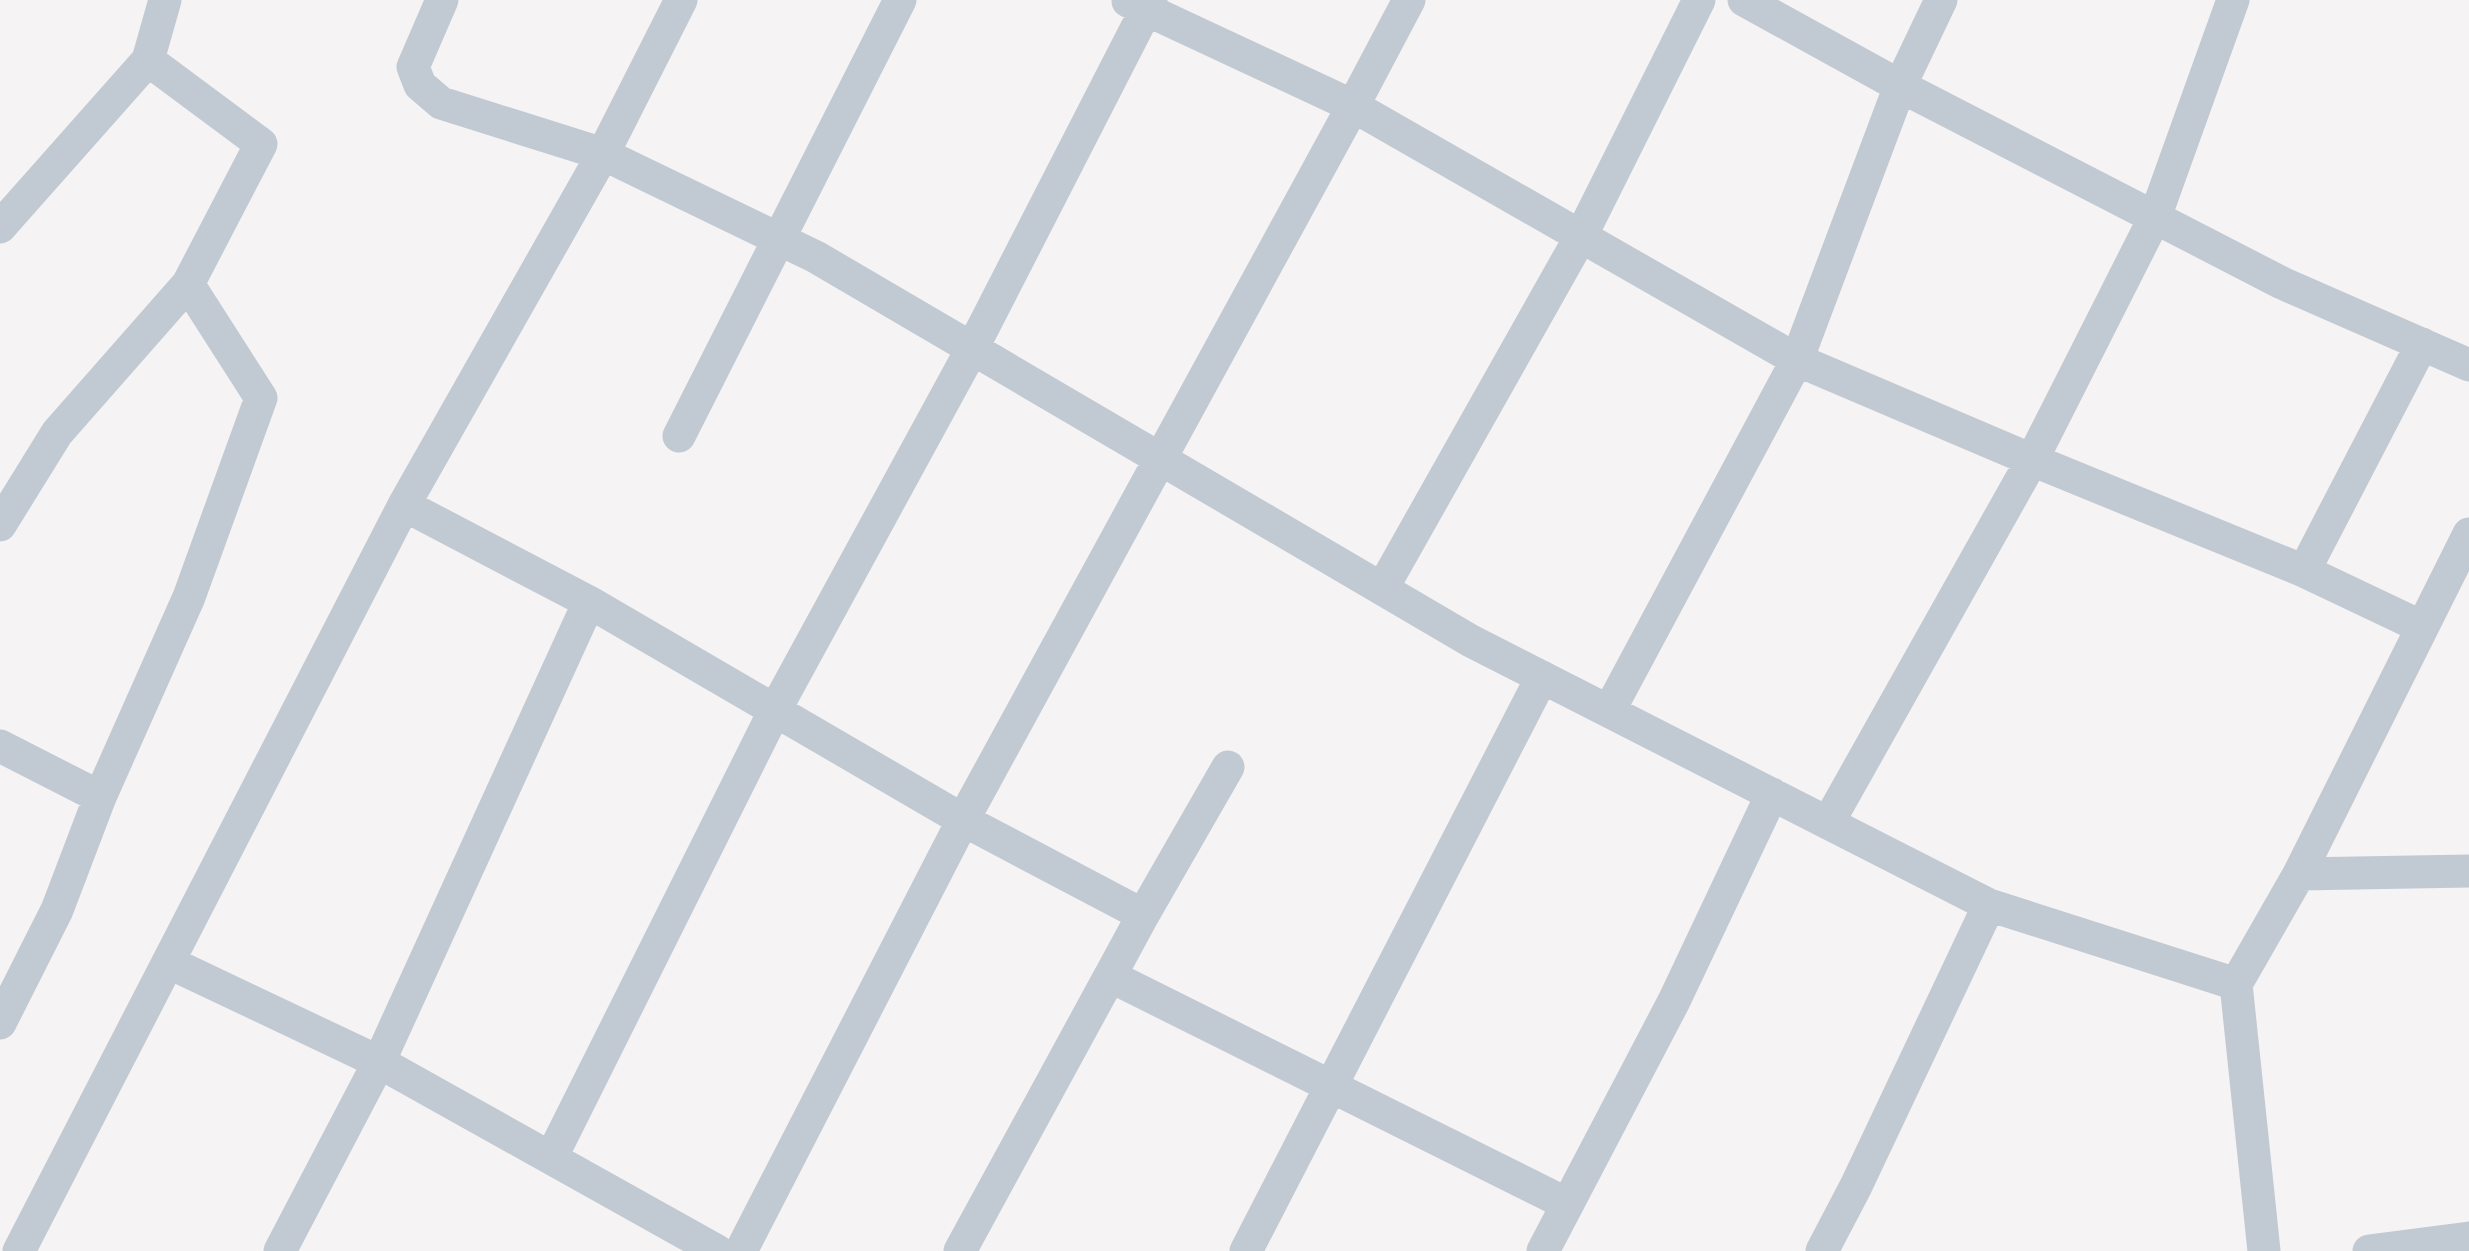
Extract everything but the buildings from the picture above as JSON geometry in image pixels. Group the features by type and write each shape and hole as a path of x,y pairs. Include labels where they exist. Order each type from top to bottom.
{"street":[{"path":"0,227 148,60 165,0"},
{"path":"442,0 413,67 420,85 441,103 603,154 816,257 1472,641 1989,905 2236,984"},
{"path":"19,1251 404,505 603,154 681,0"},
{"path":"679,436 900,0"},
{"path":"741,1251 963,820 1409,0"},
{"path":"1382,589 1581,236 1699,0"},
{"path":"1744,0 1900,86 2282,283 2469,365"},
{"path":"1609,711 1797,360 1900,86 1941,0"},
{"path":"1828,823 2032,460 2155,217 2233,0"},
{"path":"551,1158 775,710 972,349 1141,3 1353,106 1797,360 2304,572 2422,627"},
{"path":"0,525 57,433 188,284 261,144 148,60"},
{"path":"0,1023 57,910 100,797 189,597 261,398 188,284"},
{"path":"2304,572 2422,344"},
{"path":"404,505 589,602 963,820 1143,915"},
{"path":"2264,1251 2236,984 2299,874 2422,627 2459,576 2469,534"},
{"path":"280,1251 379,1062 589,602"},
{"path":"1246,1251 1333,1087 1542,677"},
{"path":"0,746 100,797"},
{"path":"960,1251 1143,915 1228,767"},
{"path":"1542,1251 1674,1002 1772,794"},
{"path":"2299,874 2469,871"},
{"path":"1822,1251 1856,1186 1989,905"},
{"path":"168,962 379,1062 717,1251"},
{"path":"1110,976 1567,1204"},
{"path":"2369,1251 2469,1238"}]}
